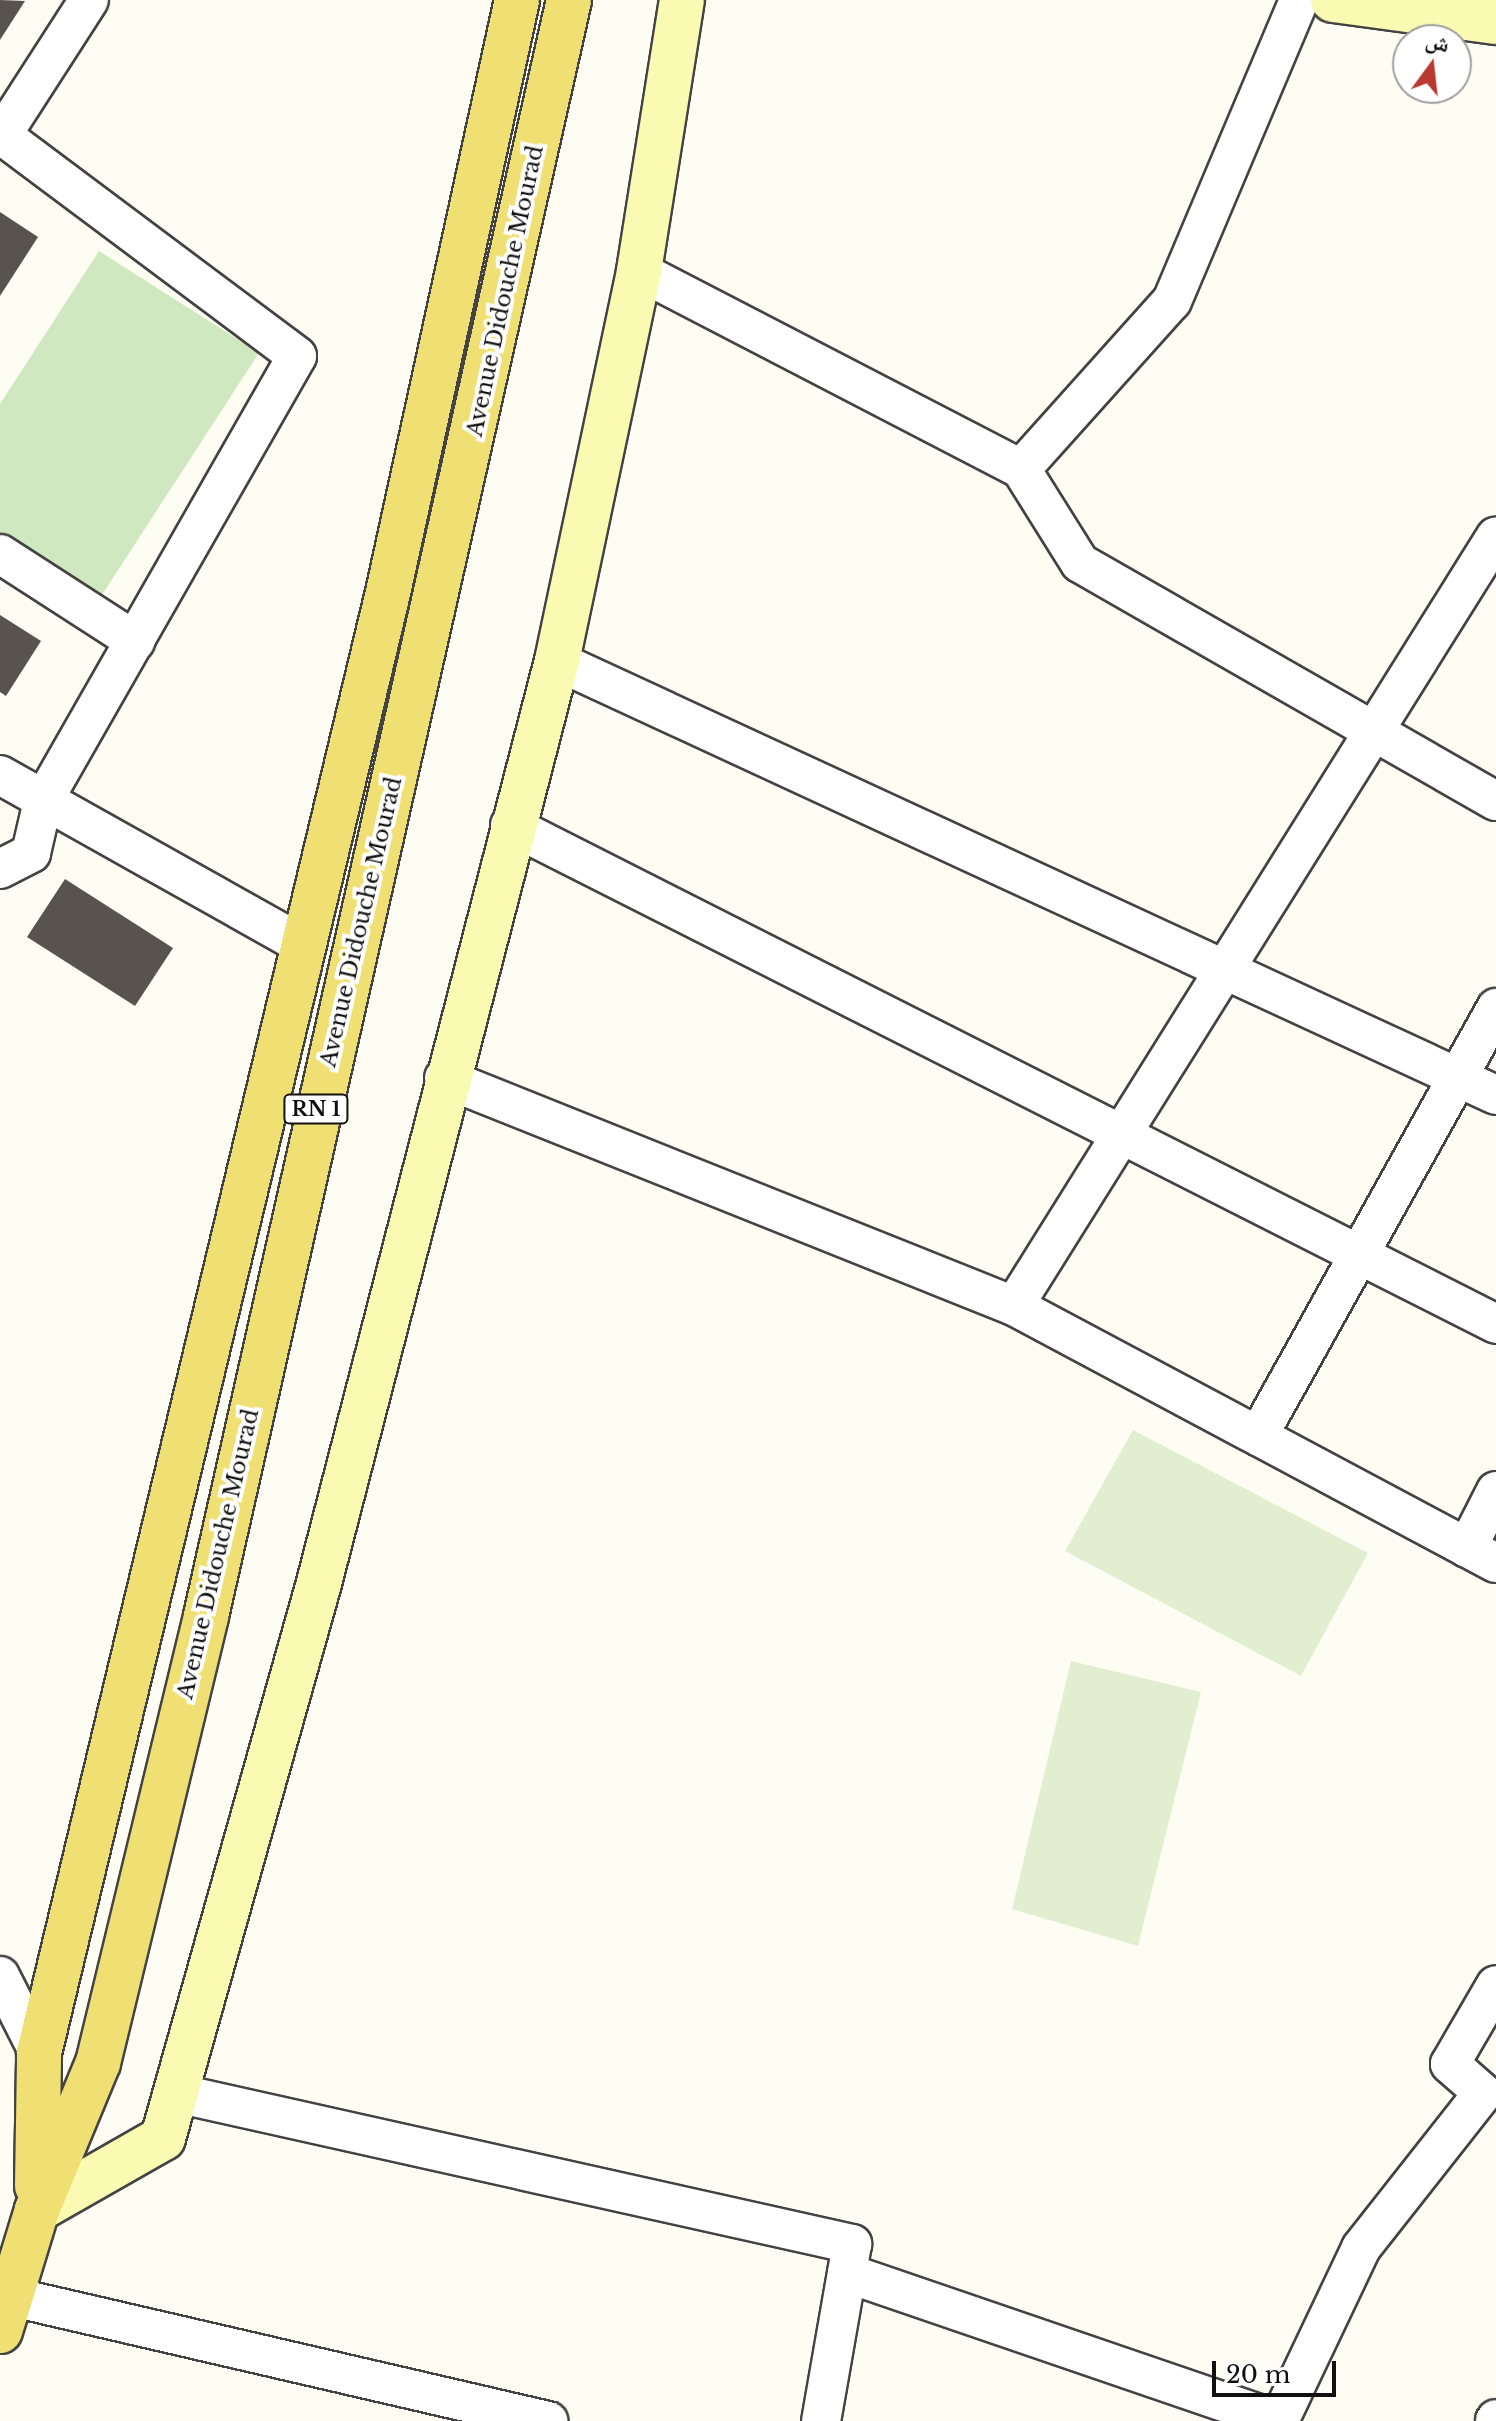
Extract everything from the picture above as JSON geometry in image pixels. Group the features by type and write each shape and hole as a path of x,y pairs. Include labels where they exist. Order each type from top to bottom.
{"main road":[{"name":"Avenue Didouche Mourad","path":"37,2210 39,2053 301,944 389,588 517,0"},
{"name":"Avenue Didouche Mourad","path":"2,2307 37,2210 98,2063 202,1632 569,0"}],"street":[{"path":"0,869 31,853 43,801 297,356 1,137 89,0"},
{"path":"37,2210 163,2138 319,1583 444,1078 510,825 557,661 639,271 682,0"},
{"path":"1021,469 1172,301 1299,0"},
{"path":"1333,0 1496,22"},
{"path":"639,271 1021,469 1080,563 1372,734 1496,801"},
{"path":"1014,1306 1496,536"},
{"path":"0,554 135,641"},
{"path":"557,661 1225,967 1496,1095"},
{"path":"0,775 301,944"},
{"path":"510,825 1123,1130 1496,1324"},
{"path":"1258,1436 1357,1249 1496,1008"},
{"path":"444,1078 1014,1306 1481,1556 1496,1491"},
{"path":"0,1976 39,2053"},
{"path":"847,2273 1279,2421 1361,2248 1483,2093 1450,2064 1496,1985"},
{"path":"176,2093 852,2244 821,2421"},
{"path":"2,2307 548,2421"}],"green space":[{"path":"99,251 259,353 98,601 0,538 0,404"},
{"path":"1133,1430 1368,1553 1301,1676 1065,1551"},
{"path":"1071,1661 1201,1692 1138,1946 1012,1909"}],"building":[{"path":"0,0 25,1 0,40"},
{"path":"0,212 38,237 0,296"},
{"path":"0,615 41,641 6,696 0,692"},
{"path":"65,879 173,948 135,1006 27,937"}]}
